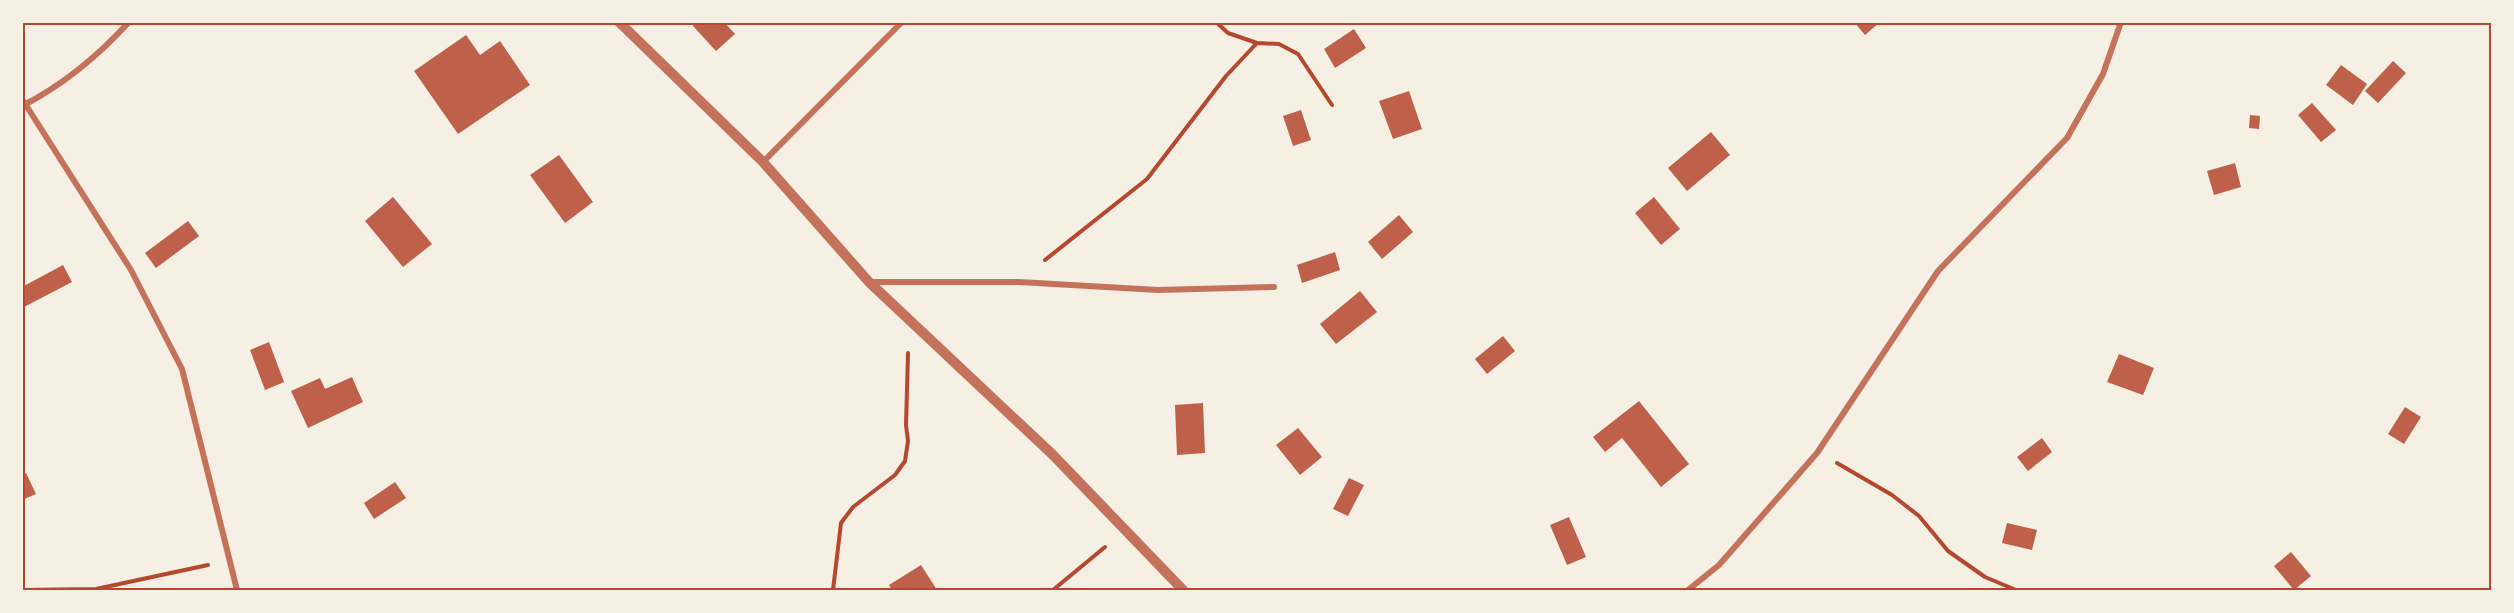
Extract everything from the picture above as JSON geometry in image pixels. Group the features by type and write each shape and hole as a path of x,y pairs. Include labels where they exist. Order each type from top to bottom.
{"street":[{"path":"129,22 111,42 67,80 24,103 131,270 183,369 237,591"},
{"path":"620,22 763,162 869,282 1053,455 1183,591"},
{"path":"763,162 902,22"},
{"path":"1688,591 1719,565 1817,453 1938,271 2067,138 2103,74 2121,22"},
{"path":"869,282 1019,282 1158,290 1274,287"}],"path":[{"path":"1216,22 1228,33 1257,44 1279,44 1298,54 1332,105"},
{"path":"1019,282 1147,178 1226,76 1257,44"},
{"path":"832,591 841,523 853,507 895,475 905,460 908,441 906,424 909,318"},
{"path":"1817,453 1892,495 1919,516 1948,551 1985,577 2016,591"},
{"path":"1053,591 1125,530"},
{"path":"22,591 96,589 230,560"}],"building":[{"path":"696,22 724,22 735,34 716,51 693,26"},
{"path":"1854,22 1880,22 1865,35"},
{"path":"1354,29 1366,48 1335,68 1324,49"},
{"path":"466,35 480,55 500,41 530,85 458,134 414,71"},
{"path":"2393,61 2406,73 2378,103 2365,91"},
{"path":"2341,65 2367,84 2353,105 2326,85"},
{"path":"1409,91 1422,129 1393,139 1379,101"},
{"path":"2312,103 2336,130 2321,142 2298,115"},
{"path":"1301,110 1311,140 1293,146 1283,116"},
{"path":"2250,115 2260,116 2259,129 2249,128"},
{"path":"1711,132 1730,155 1687,191 1668,168"},
{"path":"559,155 593,202 565,223 530,175"},
{"path":"2235,163 2241,187 2214,195 2207,171"},
{"path":"393,197 432,244 403,267 365,221"},
{"path":"1654,197 1680,229 1661,245 1635,213"},
{"path":"1399,215 1413,232 1382,259 1368,242"},
{"path":"188,221 199,236 156,268 145,253"},
{"path":"1335,252 1340,270 1302,283 1297,265"},
{"path":"63,265 72,282 24,307 22,287"},
{"path":"1360,291 1377,312 1336,344 1320,324"},
{"path":"1503,336 1515,351 1487,374 1475,359"},
{"path":"269,342 284,382 265,390 250,350"},
{"path":"2119,354 2154,368 2143,395 2107,382"},
{"path":"352,377 363,402 308,428 291,391 320,378 325,389"},
{"path":"1639,401 1689,464 1661,487 1622,438 1605,452 1593,437"},
{"path":"1203,403 1205,453 1177,455 1175,405"},
{"path":"2405,407 2421,417 2404,444 2388,434"},
{"path":"1298,428 1322,457 1300,475 1276,445"},
{"path":"2042,438 2052,452 2028,471 2017,457"},
{"path":"26,473 36,494 22,500 22,475"},
{"path":"1349,478 1364,485 1348,516 1333,509"},
{"path":"395,482 406,498 374,519 364,503"},
{"path":"1569,517 1586,557 1567,565 1550,525"},
{"path":"2007,523 2037,530 2032,550 2002,543"},
{"path":"2291,552 2311,576 2294,590 2274,566"},
{"path":"921,565 937,590 892,590 889,585"}]}
